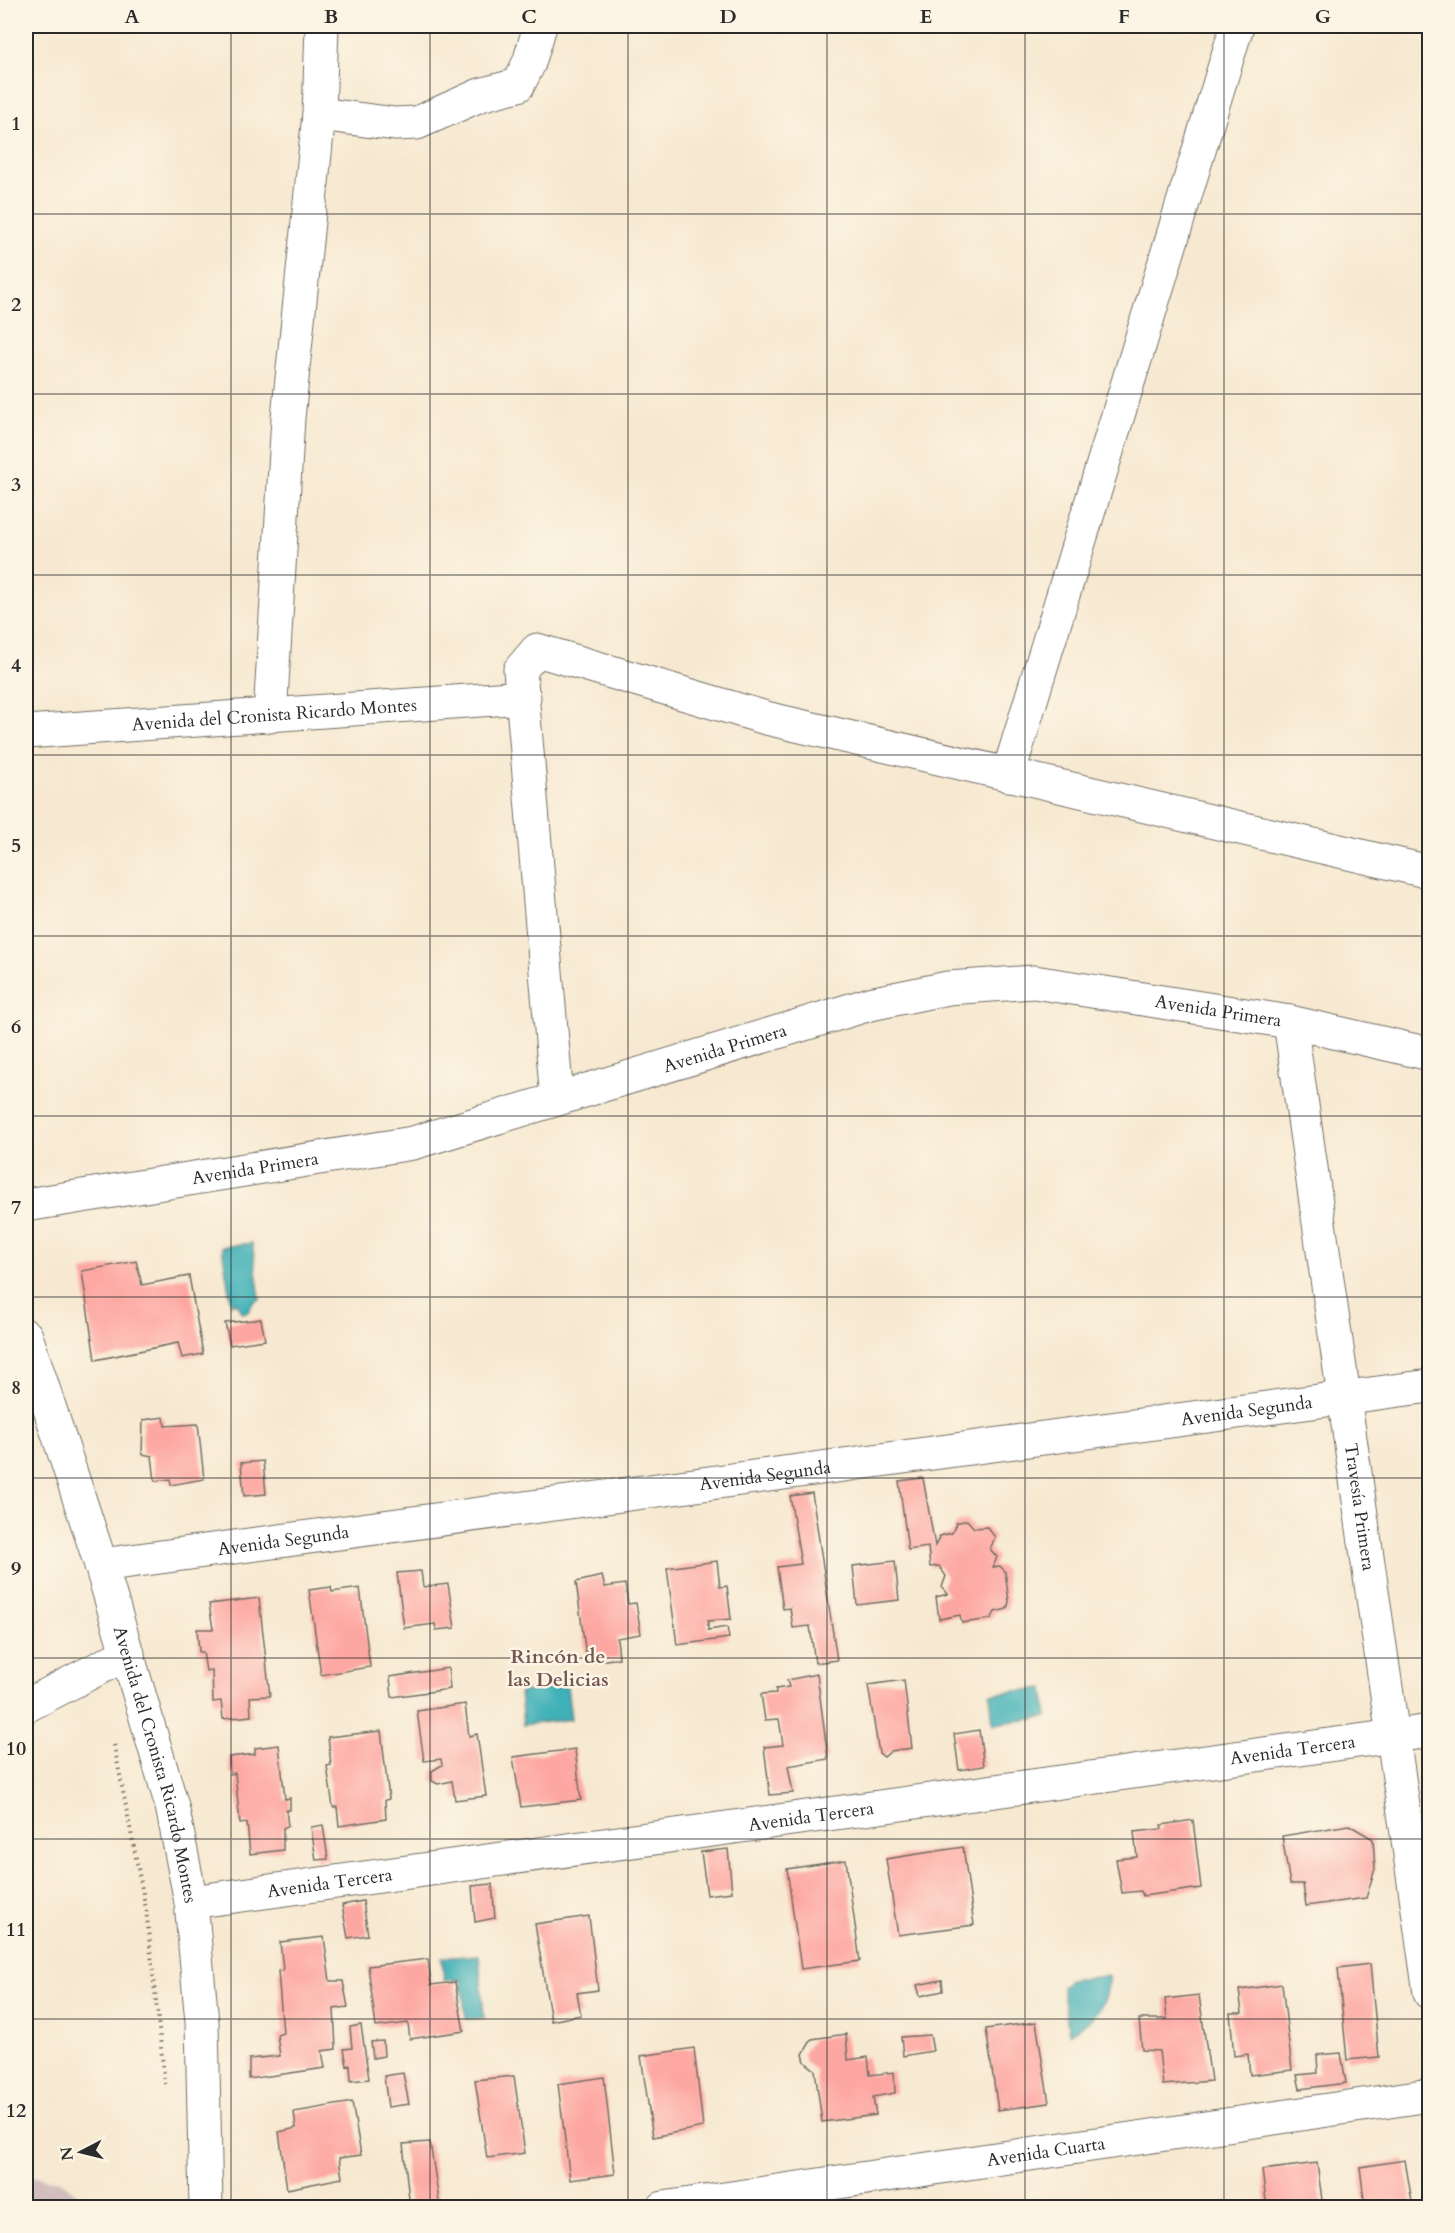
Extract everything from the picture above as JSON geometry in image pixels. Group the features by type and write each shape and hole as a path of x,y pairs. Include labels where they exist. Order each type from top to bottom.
{"street":[{"path":"270,716 288,418 319,114 322,26"},
{"path":"319,114 396,124 417,123 436,112 480,95 518,85 529,63 540,26"},
{"path":"1008,774 1237,26"},
{"path":"557,1099 520,670 537,650 766,718 1430,872"},
{"name":"Avenida del Cronista Ricardo Montes","path":"26,732 524,697"},
{"name":"Avenida Primera","path":"26,1204 412,1143 870,1004 948,988 1034,982 1290,1022 1430,1054"},
{"name":"Travesía Primera","path":"1290,1022 1430,1993"},
{"name":"Avenida del Cronista Ricardo Montes","path":"26,1336 34,1389 101,1565 172,1806 191,1902 202,2022 206,2208"},
{"name":"Avenida Segunda","path":"101,1565 1430,1386"},
{"path":"26,1706 128,1653"},
{"name":"Avenida Tercera","path":"191,1902 1430,1731"},
{"name":"Avenida Cuarta","path":"663,2208 1430,2095"}],"path":[{"path":"148,1722 112,1734 146,1909 166,2094"}],"shaded area":[{"path":"26,2175 61,2181 94,2207 26,2207"}],"water":[{"path":"252,1243 260,1299 254,1301 248,1312 242,1313 237,1303 231,1304 222,1247"},
{"path":"567,1686 571,1719 523,1725 520,1692"},
{"path":"1044,1688 1047,1717 993,1724 990,1694"},
{"path":"479,1955 484,2018 466,2019 461,1980 444,1980 442,1958"},
{"path":"1108,1976 1103,2004 1086,2024 1069,2033 1062,1986 1069,1980"}],"building":[{"path":"136,1261 142,1285 189,1276 203,1354 182,1358 178,1343 95,1360 82,1271"},
{"path":"261,1319 265,1340 230,1345 225,1323"},
{"path":"164,1417 165,1426 198,1424 204,1479 171,1485 170,1479 155,1481 152,1456 142,1454 143,1420"},
{"path":"263,1461 266,1494 244,1496 241,1463"},
{"path":"923,1478 935,1546 940,1536 952,1533 956,1523 967,1520 974,1528 987,1527 995,1537 990,1549 997,1557 993,1567 1000,1566 1005,1571 1009,1602 1007,1609 995,1612 991,1619 962,1623 960,1615 939,1619 936,1597 948,1594 942,1587 946,1576 939,1566 930,1567 928,1547 908,1550 899,1481"},
{"path":"812,1493 837,1660 815,1663 810,1626 793,1628 790,1608 783,1609 777,1567 801,1564 790,1496"},
{"path":"717,1561 720,1587 727,1586 731,1619 708,1621 708,1630 727,1627 729,1638 677,1645 667,1568"},
{"path":"895,1561 899,1600 857,1605 853,1566"},
{"path":"421,1571 423,1587 448,1584 455,1628 436,1630 435,1624 404,1628 397,1573"},
{"path":"602,1576 605,1587 625,1584 628,1604 636,1603 641,1634 617,1638 619,1658 587,1663 576,1582"},
{"path":"331,1587 332,1592 360,1588 370,1667 321,1675 309,1590"},
{"path":"259,1598 270,1696 250,1697 251,1716 223,1719 221,1701 213,1702 212,1670 206,1671 203,1652 199,1652 197,1629 213,1629 209,1604"},
{"path":"448,1668 450,1689 392,1697 390,1677"},
{"path":"817,1674 828,1759 788,1766 793,1793 770,1795 764,1747 783,1745 779,1719 765,1720 761,1694 776,1693 776,1689 789,1687 787,1680"},
{"path":"904,1680 912,1748 891,1751 884,1757 879,1753 868,1685"},
{"path":"465,1704 469,1736 477,1734 486,1796 455,1800 452,1781 438,1784 432,1781 432,1771 442,1765 441,1759 424,1761 417,1711"},
{"path":"979,1730 984,1766 959,1770 954,1734"},
{"path":"381,1731 389,1799 385,1800 386,1819 339,1826 337,1807 333,1807 327,1766 331,1765 328,1737"},
{"path":"279,1745 285,1799 290,1798 290,1810 286,1810 288,1826 283,1828 283,1850 250,1854 247,1823 240,1824 235,1773 230,1774 229,1757 255,1754 255,1748"},
{"path":"575,1749 581,1800 521,1807 513,1757"},
{"path":"1193,1820 1201,1888 1143,1896 1141,1891 1122,1893 1116,1859 1137,1857 1134,1832 1162,1829 1161,1825"},
{"path":"323,1825 328,1859 316,1860 311,1827"},
{"path":"1349,1825 1373,1839 1375,1869 1366,1898 1306,1906 1303,1884 1290,1884 1282,1836"},
{"path":"963,1847 974,1925 898,1935 886,1859"},
{"path":"728,1849 732,1892 707,1895 701,1852"},
{"path":"846,1860 860,1961 801,1969 787,1869"},
{"path":"492,1884 495,1918 475,1922 472,1886"},
{"path":"363,1901 368,1935 348,1938 342,1905"},
{"path":"589,1916 598,1990 577,1993 581,2015 551,2021 535,1924"},
{"path":"324,1937 330,1981 343,1981 348,2007 334,2009 336,2049 322,2051 325,2068 249,2079 249,2059 280,2056 277,2035 283,2033 278,1971 283,1970 280,1942"},
{"path":"428,1959 431,1985 455,1982 464,2031 410,2039 408,2023 376,2027 368,1966"},
{"path":"1370,1964 1379,2057 1347,2060 1338,1968"},
{"path":"942,1980 943,1991 920,1996 917,1985"},
{"path":"1282,1984 1292,2070 1250,2075 1248,2054 1234,2056 1230,2013 1242,2013 1239,1990"},
{"path":"1199,1995 1211,2081 1163,2085 1159,2051 1142,2050 1139,2019 1167,2019 1165,1999"},
{"path":"1036,2022 1049,2103 998,2110 986,2029"},
{"path":"361,2025 369,2079 351,2081 350,2065 347,2066 344,2049 352,2048 350,2027"},
{"path":"846,2034 848,2060 868,2057 870,2075 894,2072 895,2093 873,2097 876,2115 822,2122 815,2070 805,2062 803,2054 812,2039"},
{"path":"930,2035 933,2051 903,2056 901,2037"},
{"path":"383,2041 384,2056 373,2058 371,2042"},
{"path":"694,2048 703,2127 653,2137 641,2056"},
{"path":"1341,2053 1346,2083 1300,2089 1297,2075 1318,2073 1317,2055"},
{"path":"403,2073 409,2104 388,2107 384,2076"},
{"path":"514,2076 525,2153 487,2158 475,2080"},
{"path":"604,2077 615,2174 570,2180 558,2084"},
{"path":"352,2102 361,2155 339,2158 342,2178 287,2189 279,2132 296,2128 294,2112"},
{"path":"430,2142 440,2208 410,2208 403,2144"},
{"path":"1405,2160 1413,2208 1365,2208 1360,2167"},
{"path":"1317,2163 1323,2208 1267,2208 1262,2170"}],"district":[{"name":"Rincón de las Delicias","path":"558,1668"}]}
